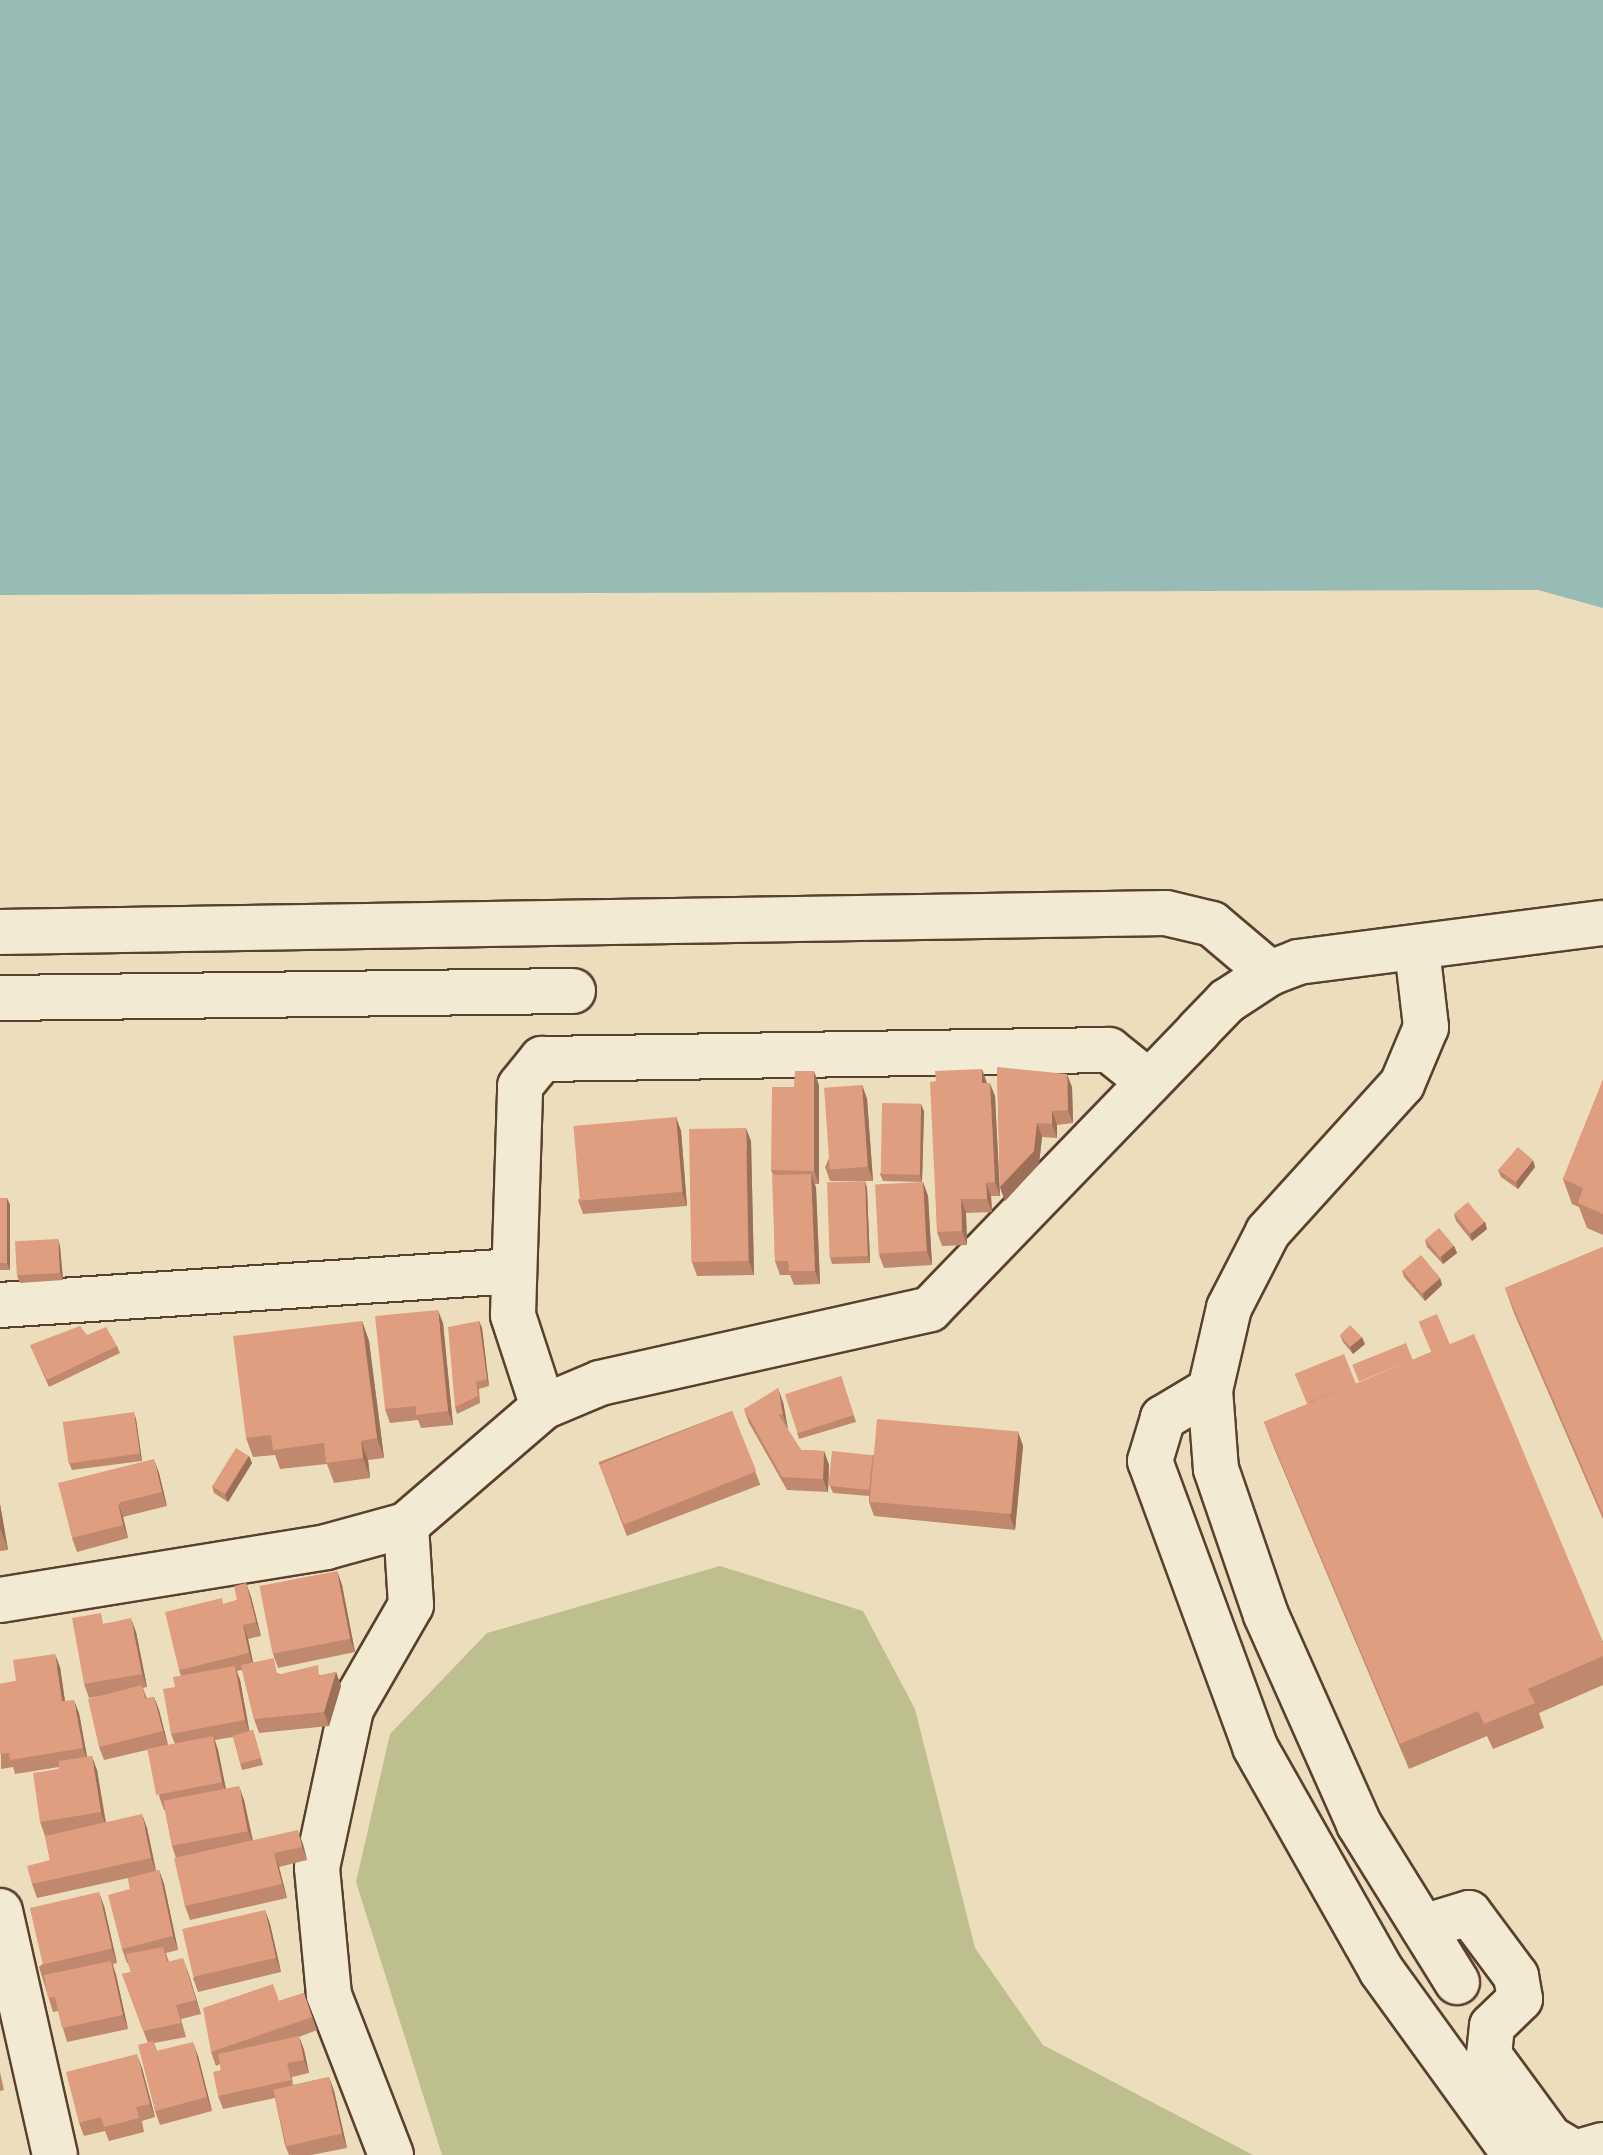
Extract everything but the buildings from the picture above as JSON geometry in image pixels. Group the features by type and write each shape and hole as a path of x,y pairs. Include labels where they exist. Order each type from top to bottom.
{"street":[{"path":"0,932 1166,913 1212,924 1270,973"},
{"path":"0,1600 326,1547 406,1525 543,1407 600,1383 930,1309 1227,1001 1270,973 1298,962 1603,923"},
{"path":"1417,949 1426,1027 1402,1084 1268,1232 1229,1308 1210,1390 1216,1469 1266,1615 1359,1824 1457,1982"},
{"path":"0,998 573,991"},
{"path":"543,1407 513,1315 520,1086 542,1059 1109,1050 1149,1082"},
{"path":"0,1305 514,1271"},
{"path":"1210,1390 1163,1418 1150,1461 1255,1747 1381,1970 1515,2155"},
{"path":"391,2155 329,1995 317,1868 351,1709 411,1605 406,1525"},
{"path":"0,1911 55,2155"},
{"path":"1423,1927 1469,1913 1516,1976 1520,1999 1492,2026 1489,2055 1550,2138 1575,2153 1603,2145"}],"green space":[{"path":"720,1566 863,1611 915,1709 975,1948 1043,2045 1253,2155 442,2155 356,1882 390,1734 487,1633"}],"water":[{"path":"0,0 1603,0 1603,608 1538,590 0,595"}]}
